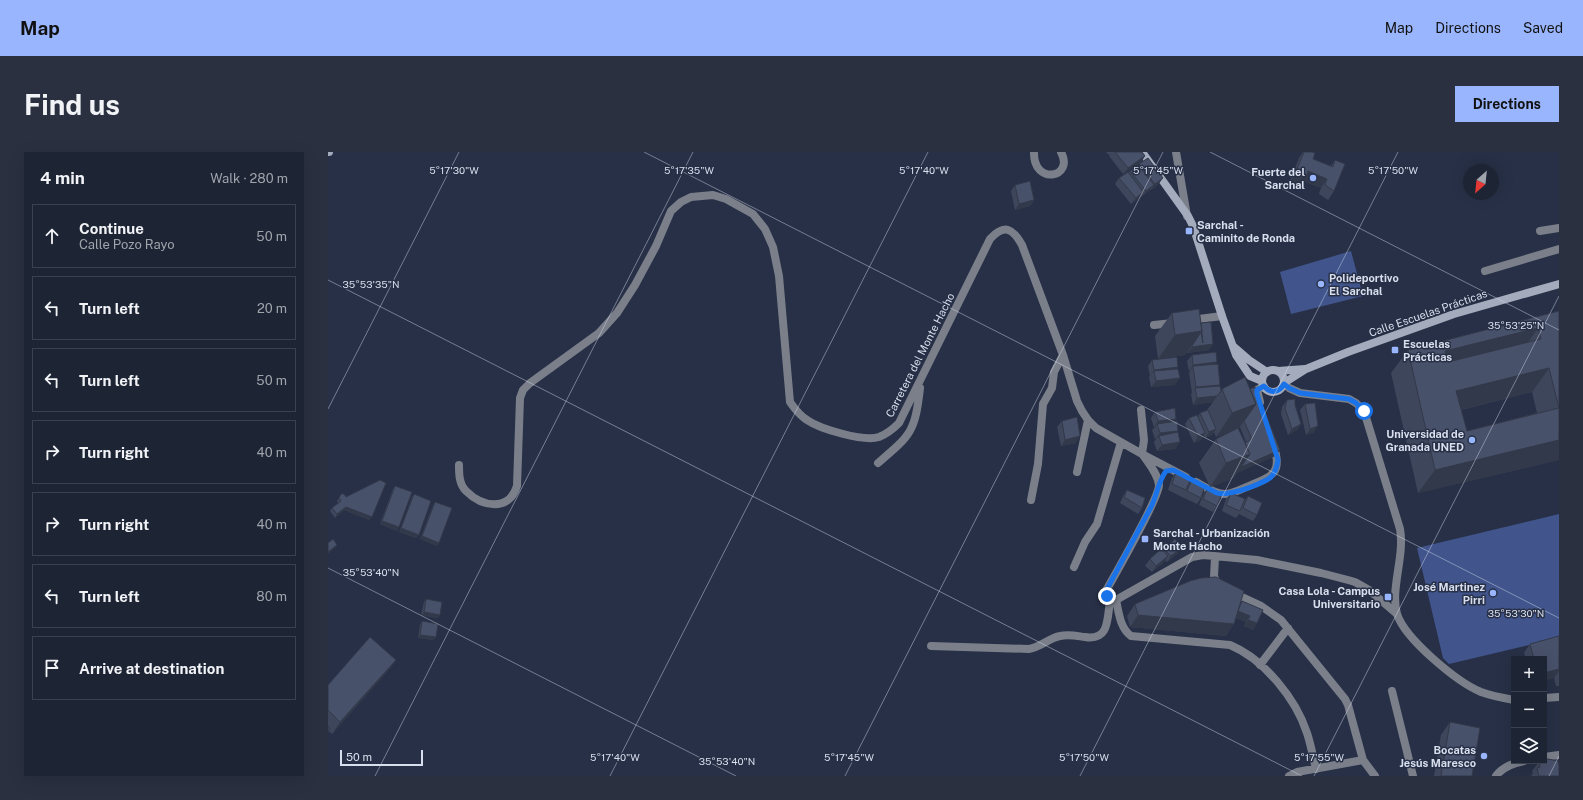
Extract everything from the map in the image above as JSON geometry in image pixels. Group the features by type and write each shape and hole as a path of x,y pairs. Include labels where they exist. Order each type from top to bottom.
{"main road":[{"path":"1142,152 1188,216 1197,236 1236,355 1246,371 1263,383 1269,391 1276,391 1306,369"},
{"name":"Calle Escuelas Prácticas","path":"1306,369 1348,352 1454,314 1559,284"},
{"path":"1233,346 1249,360 1267,372"},
{"path":"1263,383 1264,376 1267,372 1272,370 1306,369"},
{"path":"1278,371 1284,377 1284,384"}],"street":[{"path":"1034,152 1034,160 1038,170 1049,175 1057,174 1062,168 1064,160 1061,152"},
{"path":"1176,152 1188,216"},
{"name":"Carretera del Monte Hacho","path":"459,465 459,478 465,491 475,498 488,503 498,505 508,502 514,494 517,486 520,398 523,390 530,383 599,333 608,324 635,285 656,246 671,211 681,202 691,198 702,195 713,195 738,204 753,214 765,229 773,247 779,276 790,402 801,416 817,425 865,439 878,438 890,432 899,423 921,381 990,239 996,233 1004,229 1010,230 1016,234 1022,245 1063,355 1077,401 1082,411 1096,428 1142,454 1155,473 1159,484"},
{"path":"1540,231 1559,228"},
{"path":"1485,271 1559,249"},
{"path":"1154,325 1222,316"},
{"path":"1031,500 1038,464 1043,404 1052,388 1054,372 1063,355"},
{"path":"878,463 903,442 910,433 917,413 921,381"},
{"path":"1261,408 1257,390 1263,383"},
{"path":"1284,384 1300,393 1349,399 1356,403 1364,411 1400,528 1402,548 1396,591 1397,614"},
{"path":"1141,410 1143,425 1142,454 1217,493 1231,493 1271,477 1276,469 1278,460 1271,436"},
{"path":"1077,472 1088,420"},
{"path":"1074,567 1085,542 1097,524 1121,442"},
{"path":"1173,470 1166,471 1159,484 1157,495 1107,589 1107,596 1113,601 1125,632 1131,636 1230,645 1239,649 1260,665 1286,692 1296,708 1307,732 1316,769"},
{"path":"931,646 1029,649 1038,647 1059,636 1067,635 1089,638 1097,637 1105,630 1113,601 1192,557 1203,555 1215,556 1257,560 1321,573 1355,582 1369,590 1397,614 1412,637 1452,674 1481,692 1511,699"},
{"path":"1215,556 1214,577 1220,587 1261,606 1281,620 1344,699 1348,705 1363,760 1375,776"},
{"path":"1260,665 1288,628"},
{"path":"1392,691 1413,776"},
{"path":"1547,698 1559,697"},
{"path":"1547,757 1559,757"},
{"path":"1289,776 1363,760"},
{"path":"1496,776 1500,771 1514,764"}],"shaded area":[{"name":"Polideportivo El Sarchal","path":"1351,251 1363,296 1291,314 1280,272"},
{"name":"José Martinez Pirri","path":"1559,514 1559,638 1449,664 1443,658 1417,548"}],"building":[{"path":"1115,152 1142,152 1145,156 1128,168"},
{"path":"1304,152 1315,153 1313,159 1333,167 1335,160 1345,164 1334,191 1325,185 1327,179 1308,171 1306,177 1294,176"},
{"path":"1148,158 1163,178 1155,184 1139,164"},
{"path":"1138,165 1154,185 1146,191 1130,171"},
{"path":"1128,172 1143,192 1136,198 1119,178"},
{"path":"1030,181 1034,200 1019,204 1015,185"},
{"path":"1199,309 1202,331 1175,335 1172,313"},
{"path":"1559,311 1559,408 1559,440 1435,470 1408,350","holes":["1538,328 1541,339 1448,362 1445,351","1549,368 1559,408 1467,431 1456,391"]},
{"path":"1211,322 1213,344 1192,347 1201,332 1203,343 1201,323"},
{"path":"1216,352 1217,362 1193,365 1192,355"},
{"path":"1177,357 1178,367 1154,370 1152,360"},
{"path":"1218,364 1220,385 1196,387 1193,366"},
{"path":"1178,369 1180,378 1156,381 1154,371"},
{"path":"1245,377 1256,404 1232,413 1222,389"},
{"path":"1220,386 1221,391 1217,396 1197,398 1195,388"},
{"path":"1255,387 1280,450 1241,467 1250,454 1245,443 1252,439 1244,421 1256,404 1250,389"},
{"path":"1295,399 1295,405 1301,424 1292,429 1285,408 1287,400"},
{"path":"1315,403 1318,426 1310,429 1305,404"},
{"path":"1175,408 1176,419 1158,421 1155,412"},
{"path":"1208,410 1216,429 1209,432 1200,413"},
{"path":"1197,415 1205,433 1198,436 1189,418"},
{"path":"1077,417 1080,436 1065,440 1062,421"},
{"path":"1177,421 1178,431 1160,433 1157,424"},
{"path":"1238,428 1250,454 1226,463 1216,439"},
{"path":"1178,432 1180,442 1162,445 1159,436"},
{"path":"1176,472 1191,478 1186,490 1172,484"},
{"path":"1192,479 1205,486 1201,498 1187,491"},
{"path":"380,480 386,483 372,517 346,507 337,514 332,508 341,501 339,498 341,494 344,494 346,497"},
{"path":"395,486 412,492 399,527 382,521"},
{"path":"1208,487 1222,494 1217,506 1203,499"},
{"path":"1127,490 1145,498 1142,508 1124,497"},
{"path":"1231,493 1245,499 1240,511 1226,505"},
{"path":"414,494 431,501 419,535 401,528"},
{"path":"1248,496 1262,503 1257,515 1243,508"},
{"path":"435,502 452,508 439,543 422,536"},
{"path":"333,539 337,545 328,552 328,543"},
{"path":"1175,539 1182,547 1171,556 1164,549"},
{"path":"1161,549 1168,556 1156,566 1150,559"},
{"path":"1216,577 1244,591 1234,624 1138,615 1135,604 1190,581 1201,578"},
{"path":"426,599 442,602 440,615 424,612"},
{"path":"1242,601 1263,610 1257,623 1248,620 1250,616 1238,611"},
{"path":"422,621 438,624 436,637 420,635"},
{"path":"1559,636 1559,669 1547,672 1547,656 1533,656 1530,644"},
{"path":"370,637 396,660 340,722 328,710 328,685"},
{"path":"1450,722 1480,728 1472,776 1441,776"},
{"path":"1547,759 1558,761 1559,776 1539,776 1537,768 1540,767 1539,764 1547,764"}],"place":[{"name":"Fuerte del Sarchal","path":"1313,178"},
{"name":"Sarchal - Caminito de Ronda","path":"1189,231"},
{"name":"Polideportivo El Sarchal","path":"1321,284"},
{"name":"Escuelas Prácticas","path":"1395,350"},
{"name":"Universidad de Granada UNED","path":"1472,440"},
{"name":"Sarchal - Urbanización Monte Hacho","path":"1145,539"},
{"name":"José Martinez Pirri","path":"1493,593"},
{"name":"Casa Lola - Campus Universitario","path":"1388,597"},
{"name":"Bocatas Jesús Maresco","path":"1484,756"}],"route":[{"path":"1107,596 1107,589 1157,495 1161,478 1166,471 1173,470 1217,493 1224,494 1231,493 1271,477 1276,469 1278,460 1257,394 1257,390 1259,388 1264,386 1272,392 1279,390 1284,384 1300,393 1349,399 1356,403 1364,411"}]}
